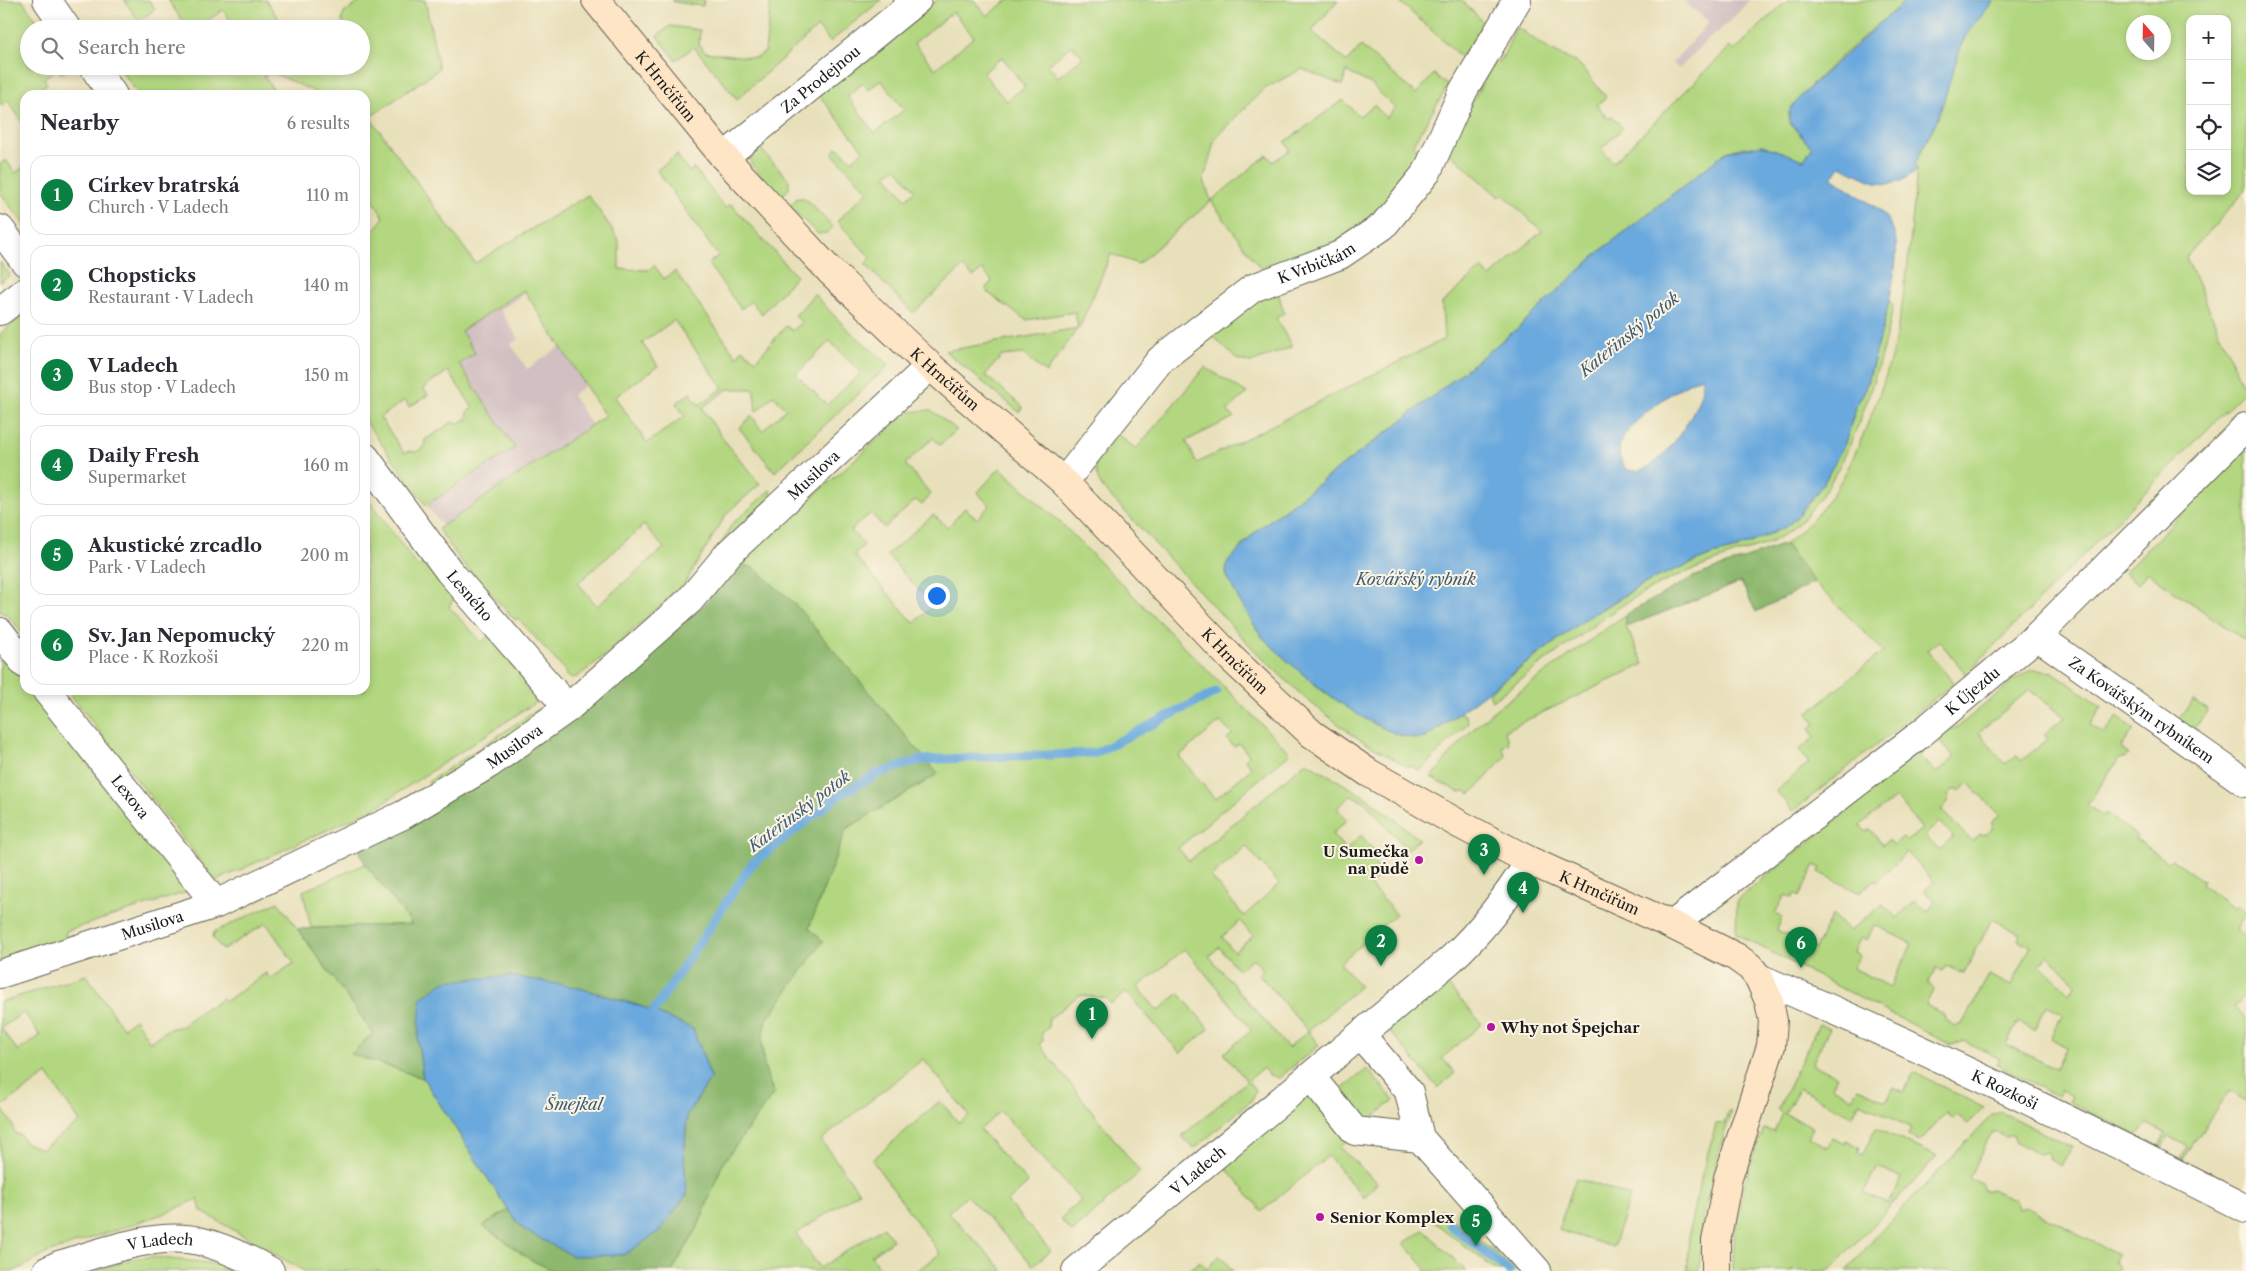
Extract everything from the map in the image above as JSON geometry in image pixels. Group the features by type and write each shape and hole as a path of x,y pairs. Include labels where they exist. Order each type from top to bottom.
{"street":[{"path":"47,0 61,20"},
{"name":"K Hrnčířům","path":"596,0 724,158 830,271 930,366 1064,482 1232,659 1312,734 1392,787 1530,861 1672,925 1736,957 1750,967 1759,978 1769,1001 1772,1015 1771,1046 1728,1178 1716,1241 1716,1271"},
{"name":"Za Prodejnou","path":"724,158 917,0"},
{"name":"K Vrbičkám","path":"1064,482 1160,360 1253,288 1340,255 1383,226 1427,172 1463,92 1517,0"},
{"path":"99,75 110,90"},
{"path":"0,229 20,255"},
{"path":"0,311 20,296"},
{"name":"Musilova","path":"0,974 216,904 403,815 489,764 568,708 690,600 729,553 930,366"},
{"name":"K Újezdu","path":"1672,925 1918,736 2037,636 2246,427"},
{"name":"Lesného","path":"370,475 449,571 568,708"},
{"path":"0,632 20,658"},
{"name":"Za Kovářským rybníkem","path":"2037,636 2246,783"},
{"name":"Lexova","path":"50,695 216,904"},
{"name":"V Ladech","path":"1076,1271 1361,1035 1475,937 1499,908 1530,861"},
{"name":"K Rozkoši","path":"1759,978 2002,1087 2246,1209"},
{"path":"1361,1035 1409,1092 1420,1138 1537,1271"},
{"path":"1310,1077 1355,1131 1420,1138"},
{"name":"V Ladech","path":"48,1271 87,1257 154,1239 197,1240 235,1252 270,1271"}],"shaded area":[{"path":"1682,0 1751,0 1716,34 1715,32 1679,69 1672,63 1709,22"},
{"path":"524,289 526,293 500,310 519,339 511,344 527,369 561,346 586,385 572,395 592,425 443,526 426,505 514,448 459,363 460,331"}],"green space":[{"path":"0,0 22,0 36,20 20,20 20,75 48,75 44,78 47,84 38,90 20,90 20,119 8,101 0,106"},
{"path":"124,0 149,0 155,9 138,20"},
{"path":"168,0 266,0 279,20 230,20 223,10 208,20 182,20"},
{"path":"359,0 425,0 439,69 370,117 370,90 311,90 278,75 370,75 370,20 342,20 344,13 360,2"},
{"path":"672,0 704,0 703,6 674,2"},
{"path":"771,0 881,0 830,42 818,27 737,99 694,47 676,60 657,36 670,26 700,30 699,44 705,52 756,58 765,52"},
{"path":"937,0 974,0 987,16 1008,0 1338,0 1312,31 1347,62 1361,46 1416,94 1434,74 1448,86 1413,144 1424,155 1383,209 1324,252 1260,268 1211,201 1138,264 1111,254 1079,329 1075,312 1026,320 985,289 992,281 982,270 973,277 963,267 913,313 865,264 871,258 837,221 868,191 832,153 838,147 852,161 863,150 818,94","holes":["953,12 974,37 935,69 914,43","1072,45 1083,57 1058,77 1048,65","1002,57 1025,87 1006,101 983,73","1302,69 1342,85 1347,72 1371,84 1395,108 1386,118 1374,105 1359,116 1343,100 1285,142 1290,150 1273,162 1267,155 1211,201 1204,180 1215,138 1264,89","881,80 904,110 875,133 847,96 863,83 868,90","896,167 915,190 906,199 886,175"]},
{"path":"1398,0 1462,0 1484,23 1461,57"},
{"path":"1787,0 1906,0 1860,39 1805,91 1794,106 1788,117 1791,125 1812,148 1804,160 1744,147 1726,152 1599,252 1518,328 1395,426 1257,530 1243,544 1226,568 1229,580 1261,636 1321,690 1352,710 1425,738 1460,713 1466,716 1468,723 1420,771 1409,765 1408,767 1354,736 1306,699 1259,655 1102,487 1096,471 1098,458 1117,434 1136,449 1205,367 1247,393 1227,411 1234,417 1186,441 1197,463 1444,339 1442,303 1482,268 1490,277 1542,231 1503,194 1499,197 1458,160 1445,152 1493,64 1500,61 1503,57 1517,27 1545,47 1580,65 1606,97 1597,105 1608,119 1612,116 1623,128 1601,149 1614,162 1730,47 1734,51"},
{"path":"1994,0 2246,0 2246,190 2186,257 2245,391 1966,674 1939,641 1927,651 1954,683 1793,811 1776,791 1809,763 1799,750 1815,737 1809,729 1815,724 1807,714 1883,651 1814,582 1785,544 1813,519 1834,493 1858,448 1882,385 1891,358 1905,288 1917,169 1915,164 1938,118 1962,43"},
{"path":"125,75 220,75 221,77 224,75 266,75 264,76 274,90 135,90"},
{"path":"370,117 475,263 588,195 619,242 619,269 649,270 654,265 664,279 675,271 737,357 742,349 756,360 786,326 793,331 801,322 795,316 814,294 844,326 889,365 775,472 739,428 752,416 762,431 786,409 774,395 756,412 754,389 728,389 702,408 724,440 760,484 727,513 685,583 608,653 577,677 571,678 565,675 567,673 518,618 515,620 460,560 438,529 605,416 524,290 461,331 475,353 459,364 515,448 426,505 370,428 370,233 384,217 376,205 370,189","holes":["674,320 723,388 699,405 690,393 676,403 685,416 647,443 615,397 658,366 642,343","830,341 861,373 827,405 796,374","448,371 473,408 468,411 467,419 459,423 452,422 425,440 424,447 416,452 409,451 404,453 380,417 405,400 409,407 428,395 423,388","644,525 664,548 597,606 578,583"]},
{"path":"758,146 789,180 789,189 780,197 751,164 751,156"},
{"path":"677,155 689,172 694,168 725,208 731,204 796,276 762,314 751,301 741,309 708,264 718,256 657,170"},
{"path":"6,160 15,173 20,170 20,219 0,192 0,164"},
{"path":"797,198 805,198 833,227 827,233 818,234 789,206"},
{"path":"0,262 10,275 0,282"},
{"path":"1277,289 1284,313 1276,318 1292,347 1251,363 1236,359 1210,333 1265,293"},
{"path":"1889,300 1893,306 1878,367 1854,436 1838,469 1820,499 1799,523 1775,540 1683,574 1633,598 1492,701 1489,692 1587,618 1655,578 1712,555 1737,549 1787,526 1799,515 1824,483 1845,443 1857,404 1864,392 1871,372"},
{"path":"20,318 20,631 8,615 0,612 0,334"},
{"path":"1078,328 1046,373 1023,354 1002,356 985,375 1023,407 1019,412 945,351"},
{"path":"931,410 957,430 940,445 933,438 905,464 931,494 922,505 916,500 884,528 871,513 851,530 864,545 854,555 914,623 933,606 887,555 933,515 948,527 965,508 977,519 990,505 977,493 1000,468 1060,522 1290,753 1178,848 1189,861 1306,762 1369,799 1419,839 1407,850 1365,802 1351,795 1337,808 1347,820 1332,834 1346,850 1361,835 1376,853 1370,859 1382,872 1370,885 1396,914 1340,963 1360,986 1308,1031 1319,1045 1279,1078 1269,1075 1263,1068 1248,1081 1255,1090 1252,1100 1194,1149 1182,1136 1247,1081 1224,1053 1252,1030 1185,949 1138,987 1158,1011 1179,993 1209,1029 1180,1053 1126,992 1111,1004 1106,998 1079,995 1049,1019 1048,1028 1042,1033 1043,1041 1039,1044 1140,1172 1072,1232 1060,1219 1081,1200 1000,1111 980,1130 1028,1183 1007,1202 1051,1251 1033,1265 967,1196 948,1212 1004,1271 916,1271 940,1254 872,1160 940,1101 959,1123 969,1115 923,1059 821,1140 859,1192 796,1234 820,1268 884,1227 893,1240 871,1255 882,1271 672,1271 697,1229 723,1163 774,1093 764,1072 762,1033 766,1021 783,995 846,829 938,774 733,562 777,528 909,412","holes":["1220,722 1232,734 1227,739 1234,747 1239,743 1249,755 1245,760 1252,768 1215,799 1179,756","1246,846 1279,884 1244,916 1211,877","1240,921 1253,936 1234,952 1222,937","1219,947 1238,970 1253,958 1262,969 1258,973 1308,1031 1288,1048 1209,956"]},
{"path":"2246,447 2246,641 2147,572 2138,584 2124,573"},
{"path":"770,490 773,497 717,552 732,524"},
{"path":"370,504 418,567 426,561 433,573 455,596 449,607 482,642 491,634 542,698 375,808 216,881 71,695 370,695"},
{"path":"1785,544 1814,582 1756,612 1741,582 1626,627 1625,615 1693,577"},
{"path":"733,562 754,568 793,602 938,774 846,829 809,928 823,941 766,1021 762,1040 763,1058 774,1093 723,1163 697,1229 672,1271 554,1271 531,1260 483,1226 508,1210 524,1230 687,1194 684,1158 687,1115 711,1078 693,1029 640,1006 576,987 418,1041 423,1078 351,1054 373,1033 298,929 412,924 365,864 359,850 584,710 706,603"},
{"path":"1625,615 1626,627 1644,664 1504,731 1509,743 1502,747 1506,756 1471,794 1465,791 1459,792 1431,777 1469,733 1493,711"},
{"path":"0,651 20,677 20,695 34,695 187,892 66,931 65,946 0,967"},
{"path":"2029,671 2053,672 2102,707 2090,725 2104,734 2117,717 2134,729 2121,748 2128,754 2126,757 2119,759 2087,805 2104,817 2106,813 2137,836 2135,839 2168,862 2171,859 2203,881 2201,885 2234,909 2237,905 2246,912 2236,930 2246,937 2246,993 2234,1006 2246,1018 2246,1099 2245,1101 2230,1091 2193,1142 2180,1164 2178,1163 2187,1146 2168,1136 2159,1153 2156,1151 2165,1133 2147,1124 2136,1135 2069,1102 2072,1096 2061,1090 2057,1096 1997,1065 2000,1059 1965,1041 1951,1045 1736,934 1737,900 1894,773 1936,734 1958,727 2013,681","holes":["2029,690 2065,717 2044,734 2048,739 2021,761 2017,756 2005,764 1979,732","1936,738 1954,757 1937,773 1919,756","1968,783 1999,815 1993,822 1992,829 1987,834 1979,835 1972,841 1941,810 1948,802 1948,795 1953,790 1961,790","1896,797 1922,829 1907,841 1903,837 1893,845 1889,840 1882,845 1870,829 1866,832 1860,825","1939,822 1953,836 1939,850 1925,836","1907,852 1934,882 1924,891 1935,901 1928,912 1914,901 1897,918 1883,904 1850,931 1832,915 1815,949 1777,930 1782,917 1775,913 1785,895 1792,898 1794,894 1799,897 1815,865 1821,868 1819,872 1860,893 1874,880 1877,882","1992,919 2020,934 2018,940 2031,946 2011,986 1989,975 1962,1024 1955,1026 1946,1021 1943,1014 1926,1005 1934,988 1928,984 1936,968 1942,971 1946,965 1964,974","1877,926 1912,944 1890,987 1853,968 1860,955 1854,952 1861,937 1867,940 1873,927","2048,955 2076,984 2069,993 2040,964","2047,1005 2063,1014 2050,1038 2067,1047 2056,1069 2006,1044 2018,1022 2034,1030"]},
{"path":"2193,700 2208,710 2193,730 2178,720"},
{"path":"540,708 532,721 433,788 428,782"},
{"path":"365,864 413,924 311,928 303,891"},
{"path":"278,902 373,1033 351,1054 423,1078 508,1210 484,1226 531,1260 554,1271 304,1271 201,1211 198,1199 163,1214 47,1253 15,1271 0,1271 0,1002 86,975 123,1028 135,1019 150,1042 168,1029 183,1026 208,1006 209,1008 223,998 226,1001 266,973 270,979 294,963 266,923 223,950 213,938 214,932","holes":["24,1012 40,1036 18,1051 1,1028","47,1074 80,1122 42,1149 26,1143 20,1135 16,1134 13,1125 1,1107"]},
{"path":"1444,981 1482,1024 1442,1058 1455,1073 1438,1088 1387,1028"},
{"path":"1819,1024 1829,1029 1812,1064 1837,1076 1832,1087 1852,1098 1858,1088 1886,1101 1894,1087 1904,1092 1914,1072 1984,1108 1968,1124 1957,1115 1953,1119 1946,1113 1919,1142 1908,1135 1911,1128 1860,1102 1852,1116 1799,1088 1785,1114 1813,1128 1808,1137 1827,1147 1833,1138 1844,1144 1846,1140 1860,1147 1858,1153 1862,1155 1876,1128 1937,1157 1829,1271 1733,1271 1735,1234 1745,1181 1764,1129 1774,1132 1782,1113 1778,1109","holes":["1877,1166 1901,1178 1888,1204 1864,1192"]},
{"path":"1367,1069 1394,1100 1361,1127 1335,1095"},
{"path":"1311,1091 1349,1138 1339,1147 1377,1183 1364,1198 1328,1156 1262,1211 1222,1163"},
{"path":"1728,1111 1731,1112 1705,1210 1700,1251 1700,1271 1688,1271 1689,1235 1701,1178 1716,1124 1724,1123"},
{"path":"2001,1112 2071,1147 2061,1166 2050,1160 2047,1152 2039,1154 2016,1143 2013,1135 2005,1137 1993,1131 1969,1177 1981,1184 1984,1191 1992,1189 2015,1201 2018,1209 2026,1207 2117,1254 2114,1261 2119,1267 2116,1271 1846,1271 1882,1230 1992,1115"},
{"path":"1576,1178 1630,1196 1613,1247 1558,1230"},
{"path":"1441,1210 1519,1271 1497,1271 1433,1221"},
{"path":"1424,1230 1466,1271 1425,1271 1426,1269 1404,1243"},
{"path":"1220,1256 1233,1271 1188,1271 1200,1261 1206,1268"},
{"path":"151,1257 209,1263 232,1271 91,1271 137,1258"}],"water":[{"name":"Kovářský rybník","path":"1906,0 1994,0 1962,43 1938,118 1915,164 1917,169 1898,182 1889,184 1870,180 1840,166 1832,178 1880,210 1887,219 1895,237 1895,269 1874,359 1845,443 1824,483 1799,515 1787,526 1737,549 1712,555 1655,578 1636,588 1587,618 1425,738 1407,737 1386,730 1339,702 1294,667 1263,637 1254,624 1226,574 1227,563 1257,530 1395,426 1518,328 1599,252 1726,152 1762,145 1804,160 1812,148 1789,121 1789,112 1793,105 1816,81","holes":["1702,377 1701,393 1697,404 1672,445 1649,466 1637,471 1626,469 1620,457 1619,447 1633,425 1669,395"]},
{"name":"Šmejkal","path":"509,976 576,987 640,1006 693,1029 711,1078 687,1115 684,1158 687,1194 660,1231 624,1255 573,1256 524,1230 508,1210 423,1078 418,1041 421,998 445,981"}],"waterway":[{"name":"Kateřinský potok","path":"647,1021 752,864 838,796 877,774 920,760 1095,753 1216,692"},
{"path":"1450,1225 1509,1271"}],"place":[{"name":"U Sumečka na půdě","path":"1419,860"},
{"name":"V Ladech","path":"1484,875"},
{"name":"Daily Fresh","path":"1523,913"},
{"name":"Chopsticks","path":"1381,966"},
{"name":"Sv. Jan Nepomucký","path":"1801,968"},
{"name":"Why not Špejchar","path":"1491,1027"},
{"name":"Církev bratrská","path":"1092,1039"},
{"name":"Senior Komplex","path":"1320,1217"},
{"name":"Akustické zrcadlo","path":"1476,1246"}]}
